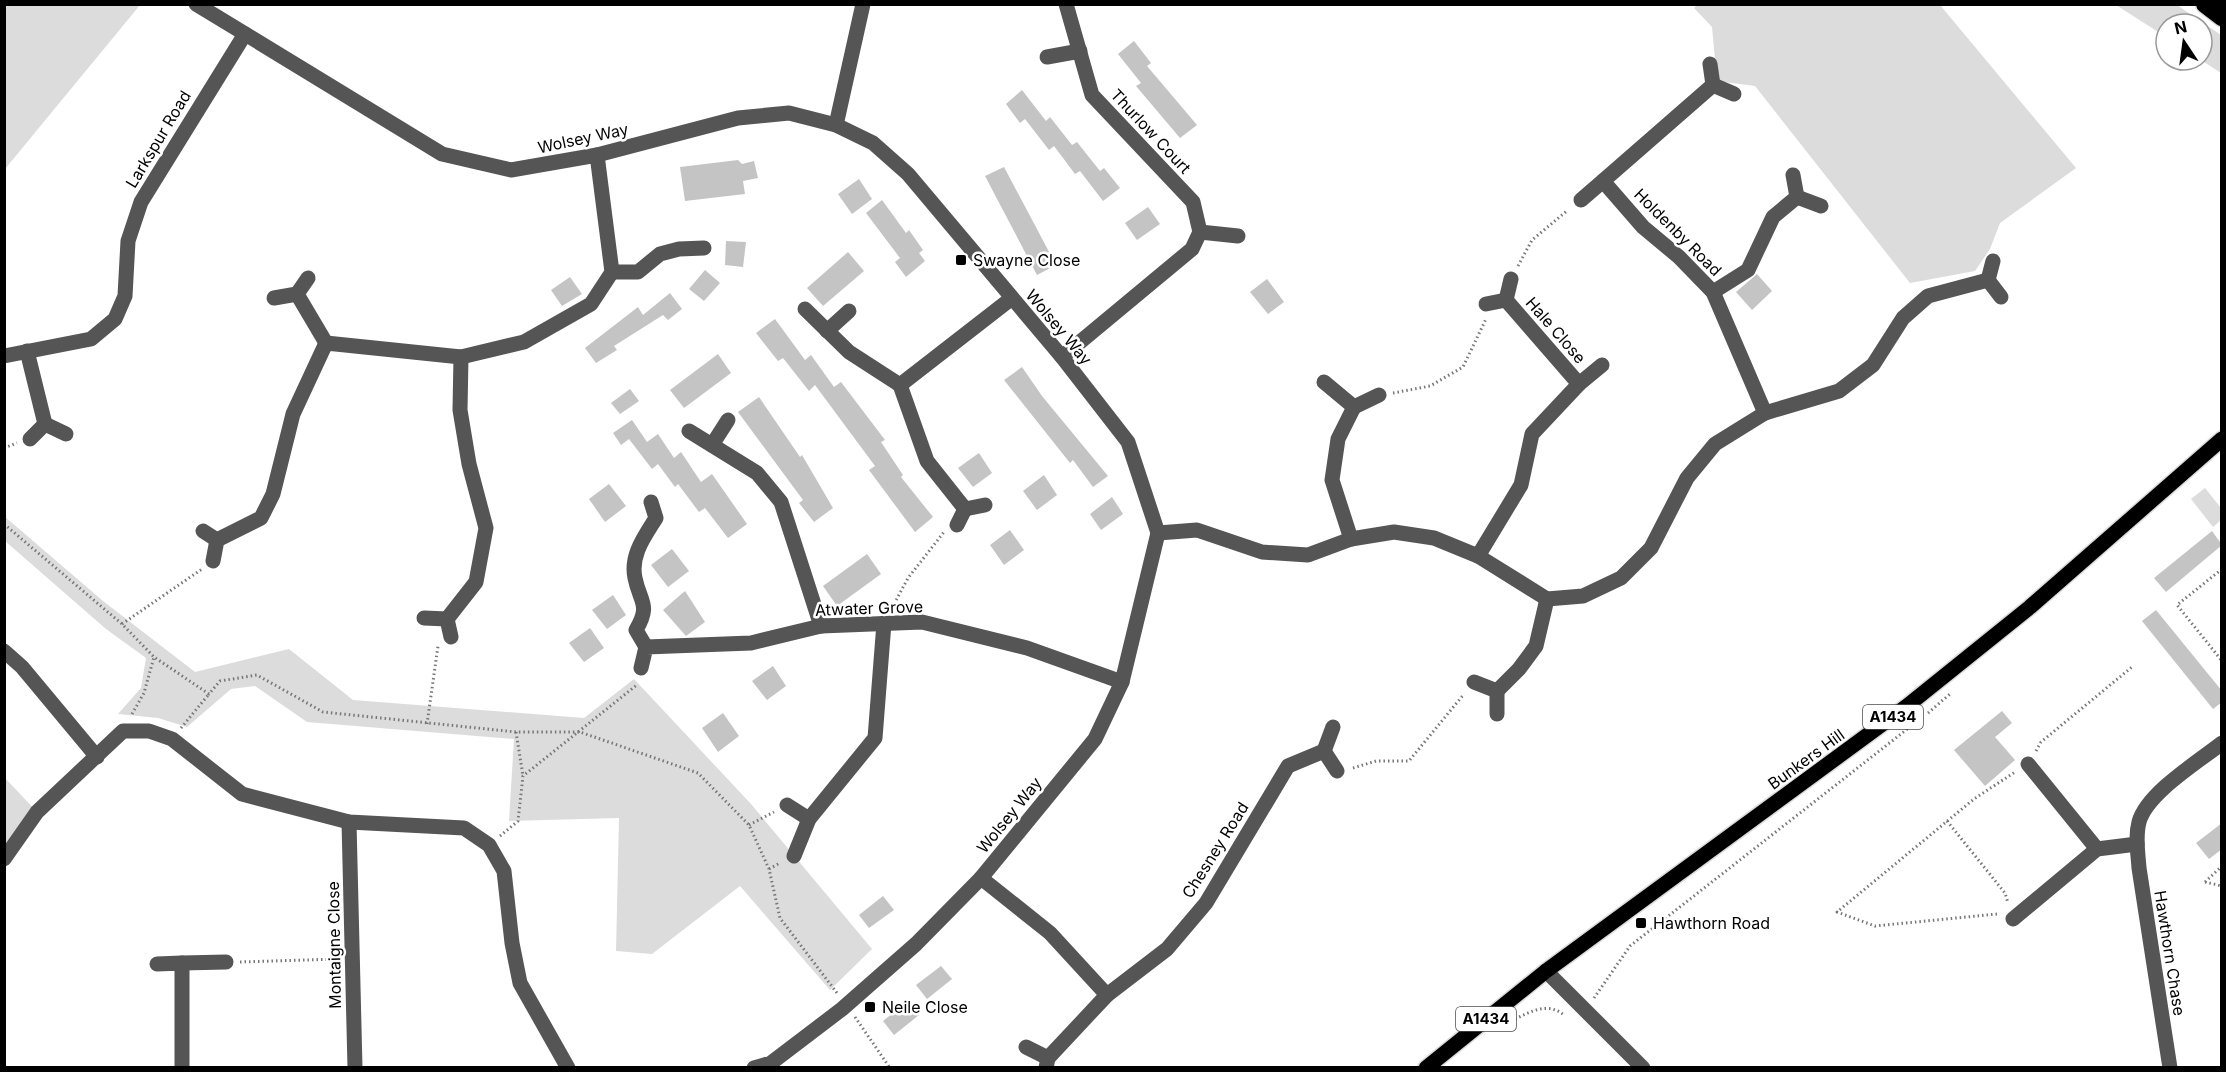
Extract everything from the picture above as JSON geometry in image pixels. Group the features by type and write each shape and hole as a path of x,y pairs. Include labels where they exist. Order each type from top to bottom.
{"highway":[{"path":"2205,4 2222,17"}],"main road":[{"name":"Bunkers Hill","path":"1426,1068 1546,971 1907,706 2031,607 2222,439"}],"street":[{"name":"Wolsey Way","path":"196,4 442,154 511,170 597,155 738,118 789,113 836,125 873,143 908,174 1062,357 1128,442 1158,533 1122,682 1095,739 981,878 916,944 847,1006 772,1065 754,1068"},
{"path":"836,125 863,4"},
{"name":"Thurlow Court","path":"1066,4 1092,95 1192,202 1200,232"},
{"name":"Larkspur Road","path":"4,356 91,339 116,319 125,296 129,241 141,202 245,34"},
{"path":"1047,57 1080,51"},
{"path":"1710,64 1713,85"},
{"path":"1713,85 1734,94"},
{"path":"1581,200 1713,85"},
{"path":"326,343 461,357 524,342 591,304 612,272 597,155"},
{"path":"1793,175 1797,197"},
{"name":"Holdenby Road","path":"1603,181 1643,228 1679,257 1713,292 1765,413"},
{"path":"1797,197 1821,206"},
{"path":"1713,292 1748,270 1773,217 1797,197"},
{"path":"1062,357 1192,249 1200,232 1238,236"},
{"path":"612,272 638,272 660,254 679,249 704,248"},
{"path":"1988,280 1993,261"},
{"path":"274,298 297,294 308,278"},
{"name":"Hale Close","path":"1506,300 1511,279"},
{"path":"1988,280 2001,297"},
{"path":"1158,533 1197,530 1262,552 1308,555 1351,539 1394,532 1434,538 1478,556 1547,599 1583,596 1621,578 1651,548 1687,478 1715,444 1765,413 1839,391 1874,365 1904,318 1928,296 1988,280"},
{"path":"297,294 326,343"},
{"path":"900,385 1012,298"},
{"name":"Hale Close","path":"1486,304 1506,300"},
{"name":"Hale Close","path":"1506,300 1579,384"},
{"path":"805,309 849,352 900,385 927,461 964,509"},
{"path":"827,331 849,311"},
{"path":"217,540 261,518 273,494 293,414 326,343"},
{"path":"27,351 45,424"},
{"path":"447,619 476,582 486,528 469,464 460,410 461,357"},
{"name":"Hale Close","path":"1478,556 1521,485 1532,434 1579,384 1602,365"},
{"path":"1324,382 1354,407"},
{"path":"1351,539 1332,480 1338,439 1354,407 1379,395"},
{"path":"712,445 728,420"},
{"path":"45,424 66,434"},
{"path":"30,439 45,424"},
{"path":"689,431 757,473 781,502 821,626"},
{"path":"641,668 646,647 636,630 645,615 644,605 634,578 636,550 656,518 651,502"},
{"path":"964,509 985,505"},
{"path":"957,525 964,509"},
{"path":"203,531 217,540"},
{"path":"213,561 217,540"},
{"path":"1497,714 1497,691 1519,669 1536,646 1547,599"},
{"path":"424,618 447,619"},
{"path":"447,619 451,637"},
{"name":"Atwater Grove","path":"646,647 751,643 821,626 922,622 1027,648 1122,682"},
{"path":"794,856 809,819 875,738 884,623"},
{"path":"4,651 22,667 97,757"},
{"path":"1474,682 1497,691"},
{"path":"1333,727 1324,751 1336,771"},
{"path":"4,859 37,812 123,731 149,731 172,739 242,794 348,822 464,828 489,845 504,870 512,943 520,983 567,1068"},
{"name":"Hawthorn Chase","path":"2170,1068 2137,844 2140,821 2147,805 2222,743"},
{"name":"Chesney Road","path":"1026,1047 1047,1063 1107,995 1167,949 1206,903 1288,766 1324,751"},
{"path":"2028,764 2097,849"},
{"path":"787,805 809,819"},
{"name":"Montaigne Close","path":"348,822 355,1068"},
{"path":"2013,920 2097,849 2137,844"},
{"path":"981,878 1050,933 1107,995"},
{"path":"157,964 226,962"},
{"path":"182,963 182,1068"},
{"path":"1546,971 1643,1068"}],"path":[{"path":"1511,279 1532,240 1581,200"},
{"path":"1379,395 1430,386 1462,367 1488,314 1486,304"},
{"path":"4,524 122,624 154,657 209,694"},
{"path":"884,623 908,578 924,556 942,533 957,525"},
{"path":"122,624 213,561"},
{"path":"2222,569 2177,605 2222,661"},
{"path":"427,724 439,641 451,637"},
{"path":"123,731 144,693 154,657"},
{"path":"2013,920 1997,914 1875,926 1837,912 1974,799 2028,764 2041,742 2132,667"},
{"path":"523,776 637,685 641,668"},
{"path":"172,739 220,681 257,675 323,712 516,732 580,732 698,772 749,825 769,869 780,918 847,1006 890,1068"},
{"path":"1336,771 1376,761 1409,761 1474,682"},
{"path":"489,845 518,821 523,776 516,732"},
{"path":"749,825 787,805"},
{"path":"1947,821 2005,893 2013,920"},
{"path":"2222,866 2205,882 2222,886"},
{"path":"226,962 352,959"},
{"path":"1514,1019 1541,1008 1557,1009 1572,1021"}],"shaded area":[{"path":"1698,4 1940,5 2076,168 2000,223 1990,249 1975,271 1910,283 1755,86 1717,81 1712,27 1694,8"},
{"path":"4,5 140,5 5,169"},
{"path":"2116,5 2177,5 2187,12 2154,12 2154,29"},
{"path":"2214,30 2221,35 2221,73 2214,68"},
{"path":"2205,488 2221,508 2221,520 2213,527 2191,499"},
{"path":"4,516 103,601 195,672 289,649 353,700 584,718 634,679 751,804 872,949 830,990 740,886 652,954 616,951 619,818 509,821 514,739 307,722 255,686 231,689 187,727 158,718 118,714 141,688 146,658 106,629 5,541"},
{"path":"5,778 37,812 5,859"}],"building":[{"path":"1134,41 1151,63 1147,66 1197,125 1180,138 1136,86 1141,83 1118,54"},
{"path":"1022,90 1046,121 1050,117 1072,145 1077,142 1100,171 1104,168 1120,188 1103,201 1080,171 1075,174 1054,146 1049,150 1025,119 1020,123 1006,104"},
{"path":"738,160 742,164 754,161 758,178 743,181 745,194 685,201 680,167"},
{"path":"1004,167 1056,265 1037,275 985,176"},
{"path":"859,179 872,199 852,214 838,194"},
{"path":"882,200 906,233 909,230 923,250 919,253 925,261 906,277 895,262 900,258 866,213"},
{"path":"1148,207 1160,224 1137,240 1125,223"},
{"path":"726,241 746,242 743,267 725,265"},
{"path":"848,252 864,271 823,306 807,288"},
{"path":"705,270 720,283 704,301 689,289"},
{"path":"1757,274 1772,291 1752,310 1736,292"},
{"path":"570,277 582,294 562,306 551,290"},
{"path":"1267,279 1284,302 1268,314 1250,292"},
{"path":"670,293 682,309 668,320 663,315 614,346 617,350 596,363 585,348 638,307 643,315"},
{"path":"775,319 805,360 811,355 834,387 841,382 885,440 881,442 903,475 901,477 933,517 915,532 869,470 875,466 815,385 809,391 783,358 778,361 756,333"},
{"path":"718,354 731,373 684,408 670,390"},
{"path":"1022,367 1042,396 1108,476 1093,487 1073,460 1070,463 1004,380"},
{"path":"630,389 639,401 620,414 611,403"},
{"path":"759,397 800,457 802,455 833,508 814,522 799,503 803,500 738,412"},
{"path":"632,420 647,442 658,434 674,458 681,452 701,482 712,474 747,524 728,538 705,508 699,512 678,484 675,487 658,464 652,469 629,439 621,445 613,433"},
{"path":"979,453 992,473 973,487 958,468"},
{"path":"1044,475 1057,495 1037,510 1023,491"},
{"path":"609,484 626,506 605,522 589,499"},
{"path":"1112,497 1123,514 1101,530 1090,514"},
{"path":"1010,530 1024,550 1004,565 990,545"},
{"path":"2212,531 2222,545 2166,592 2154,578"},
{"path":"672,549 689,571 668,587 651,565"},
{"path":"867,554 881,574 837,606 823,586"},
{"path":"685,591 705,622 686,636 663,610"},
{"path":"613,595 626,615 607,629 592,610"},
{"path":"2156,610 2222,691 2222,702 2213,709 2142,621"},
{"path":"590,628 604,648 584,662 569,643"},
{"path":"773,666 786,686 767,700 752,681"},
{"path":"2002,711 2012,723 1995,737 2015,760 1985,786 1954,750"},
{"path":"723,713 739,736 718,752 702,728"},
{"path":"2222,823 2222,849 2209,859 2196,843"},
{"path":"883,896 894,910 869,928 859,915"},
{"path":"941,966 952,979 927,999 916,985"},
{"path":"908,1001 919,1015 894,1035 883,1021"}],"place":[{"name":"Swayne Close","path":"961,260"},
{"name":"Hawthorn Road","path":"1641,923"},
{"name":"Neile Close","path":"870,1007"}]}
